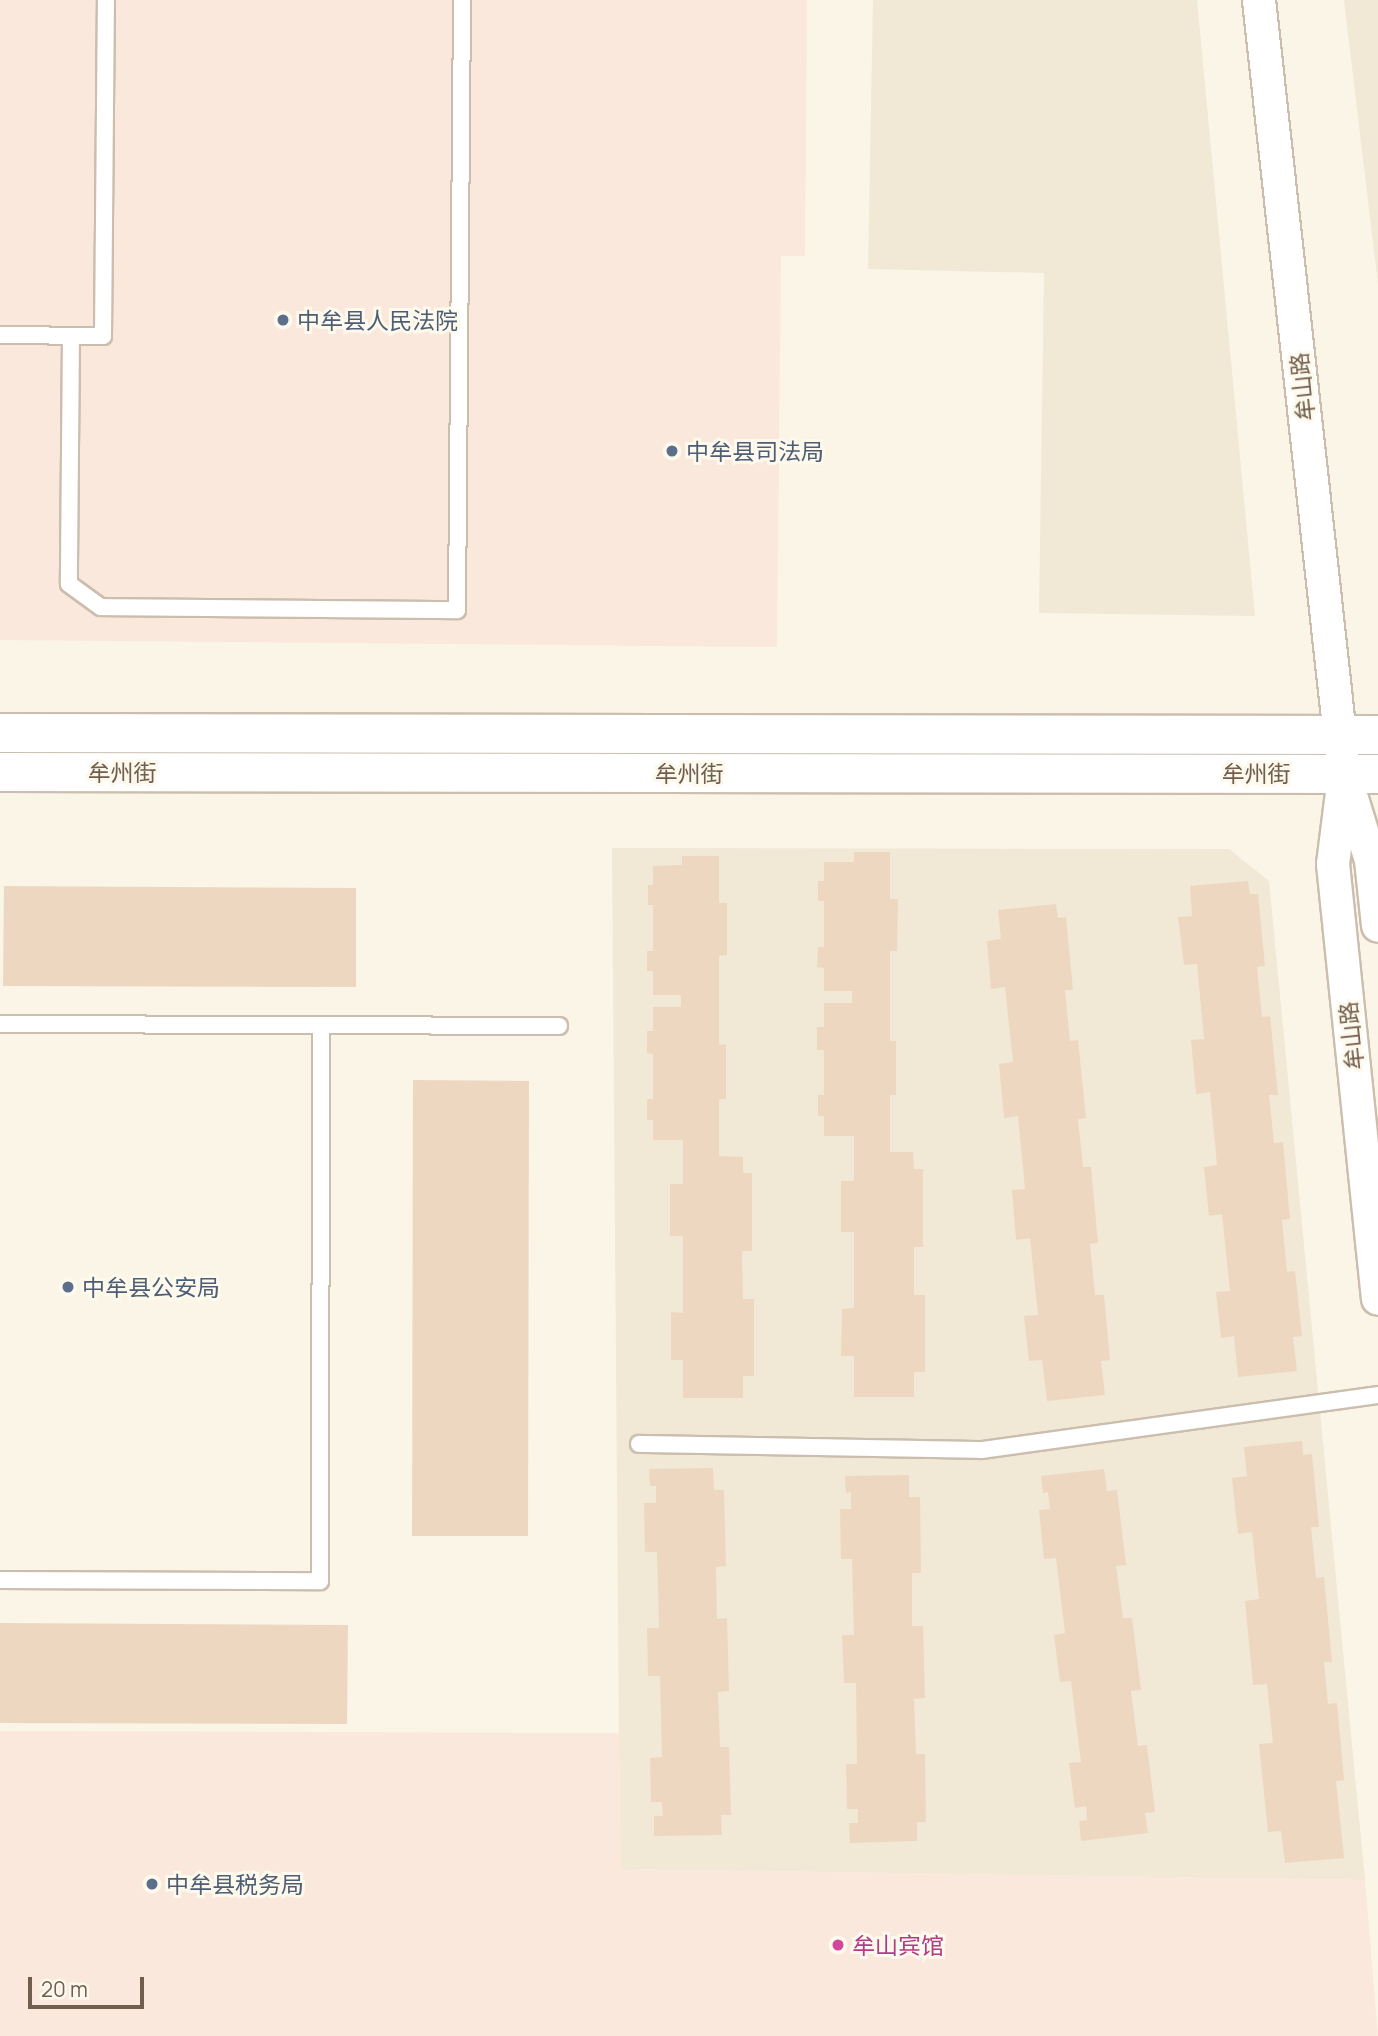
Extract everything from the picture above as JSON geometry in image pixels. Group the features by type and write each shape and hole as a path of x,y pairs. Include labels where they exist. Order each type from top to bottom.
{"street":[{"name":"牟山路","path":"1259,0 1340,734 1361,774 1378,926"},
{"name":"牟州街","path":"0,733 1378,734"},
{"name":"牟州街","path":"0,772 1361,774"},
{"name":"牟山路","path":"1361,774 1333,864 1378,1299"}],"lane":[{"path":"0,335 103,336 106,0"},
{"path":"71,336 69,584 101,607 457,610 462,0"},
{"path":"0,1024 559,1026"},
{"path":"0,1580 320,1581 321,1025"},
{"path":"639,1444 982,1450 1378,1395"}],"shaded area":[{"name":"中牟县人民法院","path":"0,0 807,0 805,256 781,256 777,647 0,640"},
{"path":"873,0 1197,0 1255,616 1039,613 1044,273 868,269"},
{"path":"1344,0 1378,0 1378,284"},
{"path":"612,848 1229,849 1269,881 1365,1880 620,1869"},
{"name":"牟山宾馆","path":"0,1731 619,1733 621,1869 1365,1880 1378,2036 0,2036"}],"building":[{"path":"854,852 890,852 890,899 898,899 897,951 890,951 890,1041 896,1041 896,1095 890,1095 890,1152 913,1152 914,1169 923,1169 923,1247 914,1247 914,1295 925,1295 925,1372 914,1372 914,1397 854,1397 854,1356 841,1356 842,1309 854,1308 854,1232 841,1232 841,1181 854,1181 854,1136 824,1136 824,1116 818,1116 818,1095 824,1095 824,1050 817,1050 817,1027 824,1027 824,1003 852,1003 852,991 824,991 824,968 817,967 818,947 824,947 824,901 818,901 818,881 824,881 824,862 854,862"},
{"path":"682,856 719,856 719,903 727,903 727,955 719,956 719,1045 726,1044 726,1099 719,1099 719,1156 743,1157 743,1173 752,1173 752,1251 742,1251 743,1299 754,1299 754,1376 743,1376 743,1398 683,1398 683,1360 671,1360 671,1312 683,1313 683,1236 670,1236 670,1184 683,1184 683,1140 653,1140 653,1120 647,1120 647,1099 653,1099 653,1054 647,1053 647,1031 653,1031 653,1007 681,1007 681,995 653,995 653,971 647,971 647,951 653,951 653,905 648,905 648,885 653,885 653,866 682,865"},
{"path":"1248,881 1250,894 1258,894 1265,966 1257,967 1262,1017 1270,1016 1278,1095 1269,1095 1274,1143 1283,1142 1290,1219 1282,1220 1287,1272 1295,1271 1302,1336 1293,1337 1297,1371 1238,1377 1234,1336 1221,1338 1216,1292 1230,1291 1222,1214 1209,1216 1204,1167 1217,1165 1210,1092 1196,1094 1191,1040 1204,1039 1197,964 1184,965 1178,917 1192,916 1190,886"},
{"path":"4,886 356,888 356,987 3,986"},
{"path":"1056,904 1058,918 1066,917 1073,990 1065,990 1070,1041 1078,1040 1086,1118 1078,1119 1083,1167 1091,1167 1098,1243 1090,1244 1095,1295 1104,1295 1110,1360 1101,1361 1105,1395 1047,1401 1042,1360 1029,1361 1024,1316 1038,1315 1030,1238 1016,1240 1012,1190 1025,1189 1018,1116 1004,1118 999,1064 1013,1062 1005,987 991,989 987,941 1001,939 998,910"},
{"path":"413,1080 529,1081 528,1536 412,1536"},
{"path":"1302,1441 1303,1455 1312,1454 1319,1527 1311,1527 1316,1578 1324,1577 1332,1662 1324,1662 1328,1704 1337,1703 1344,1780 1336,1781 1344,1858 1285,1863 1281,1831 1268,1832 1259,1744 1273,1743 1267,1684 1253,1685 1245,1601 1259,1599 1252,1532 1238,1534 1232,1478 1247,1476 1244,1447"},
{"path":"713,1468 714,1490 724,1490 726,1566 716,1567 717,1619 727,1618 729,1691 718,1692 720,1747 729,1747 731,1815 721,1815 722,1835 654,1836 654,1816 663,1816 662,1802 651,1802 650,1758 662,1757 660,1676 648,1676 647,1628 659,1628 657,1552 645,1552 644,1503 656,1503 656,1486 650,1486 649,1469"},
{"path":"1104,1469 1107,1491 1117,1490 1126,1565 1116,1566 1123,1618 1132,1618 1141,1690 1131,1691 1138,1746 1147,1745 1155,1812 1145,1813 1148,1833 1081,1841 1079,1821 1087,1820 1086,1806 1075,1808 1069,1763 1081,1762 1071,1681 1060,1682 1054,1635 1065,1633 1056,1558 1044,1559 1039,1510 1050,1509 1048,1492 1043,1493 1041,1476"},
{"path":"909,1475 909,1497 920,1497 921,1573 912,1573 912,1626 923,1626 925,1698 914,1699 916,1754 925,1754 926,1822 917,1822 917,1841 850,1843 849,1823 858,1823 858,1809 847,1809 846,1764 857,1764 856,1683 844,1683 842,1635 854,1635 852,1559 841,1559 840,1509 851,1509 851,1492 846,1493 845,1476"},
{"path":"0,1623 348,1625 347,1724 0,1723"}],"place":[{"name":"中牟县人民法院","path":"283,320"},
{"name":"中牟县司法局","path":"672,451"},
{"name":"中牟县公安局","path":"68,1287"},
{"name":"中牟县税务局","path":"152,1884"},
{"name":"牟山宾馆","path":"838,1945"}]}
